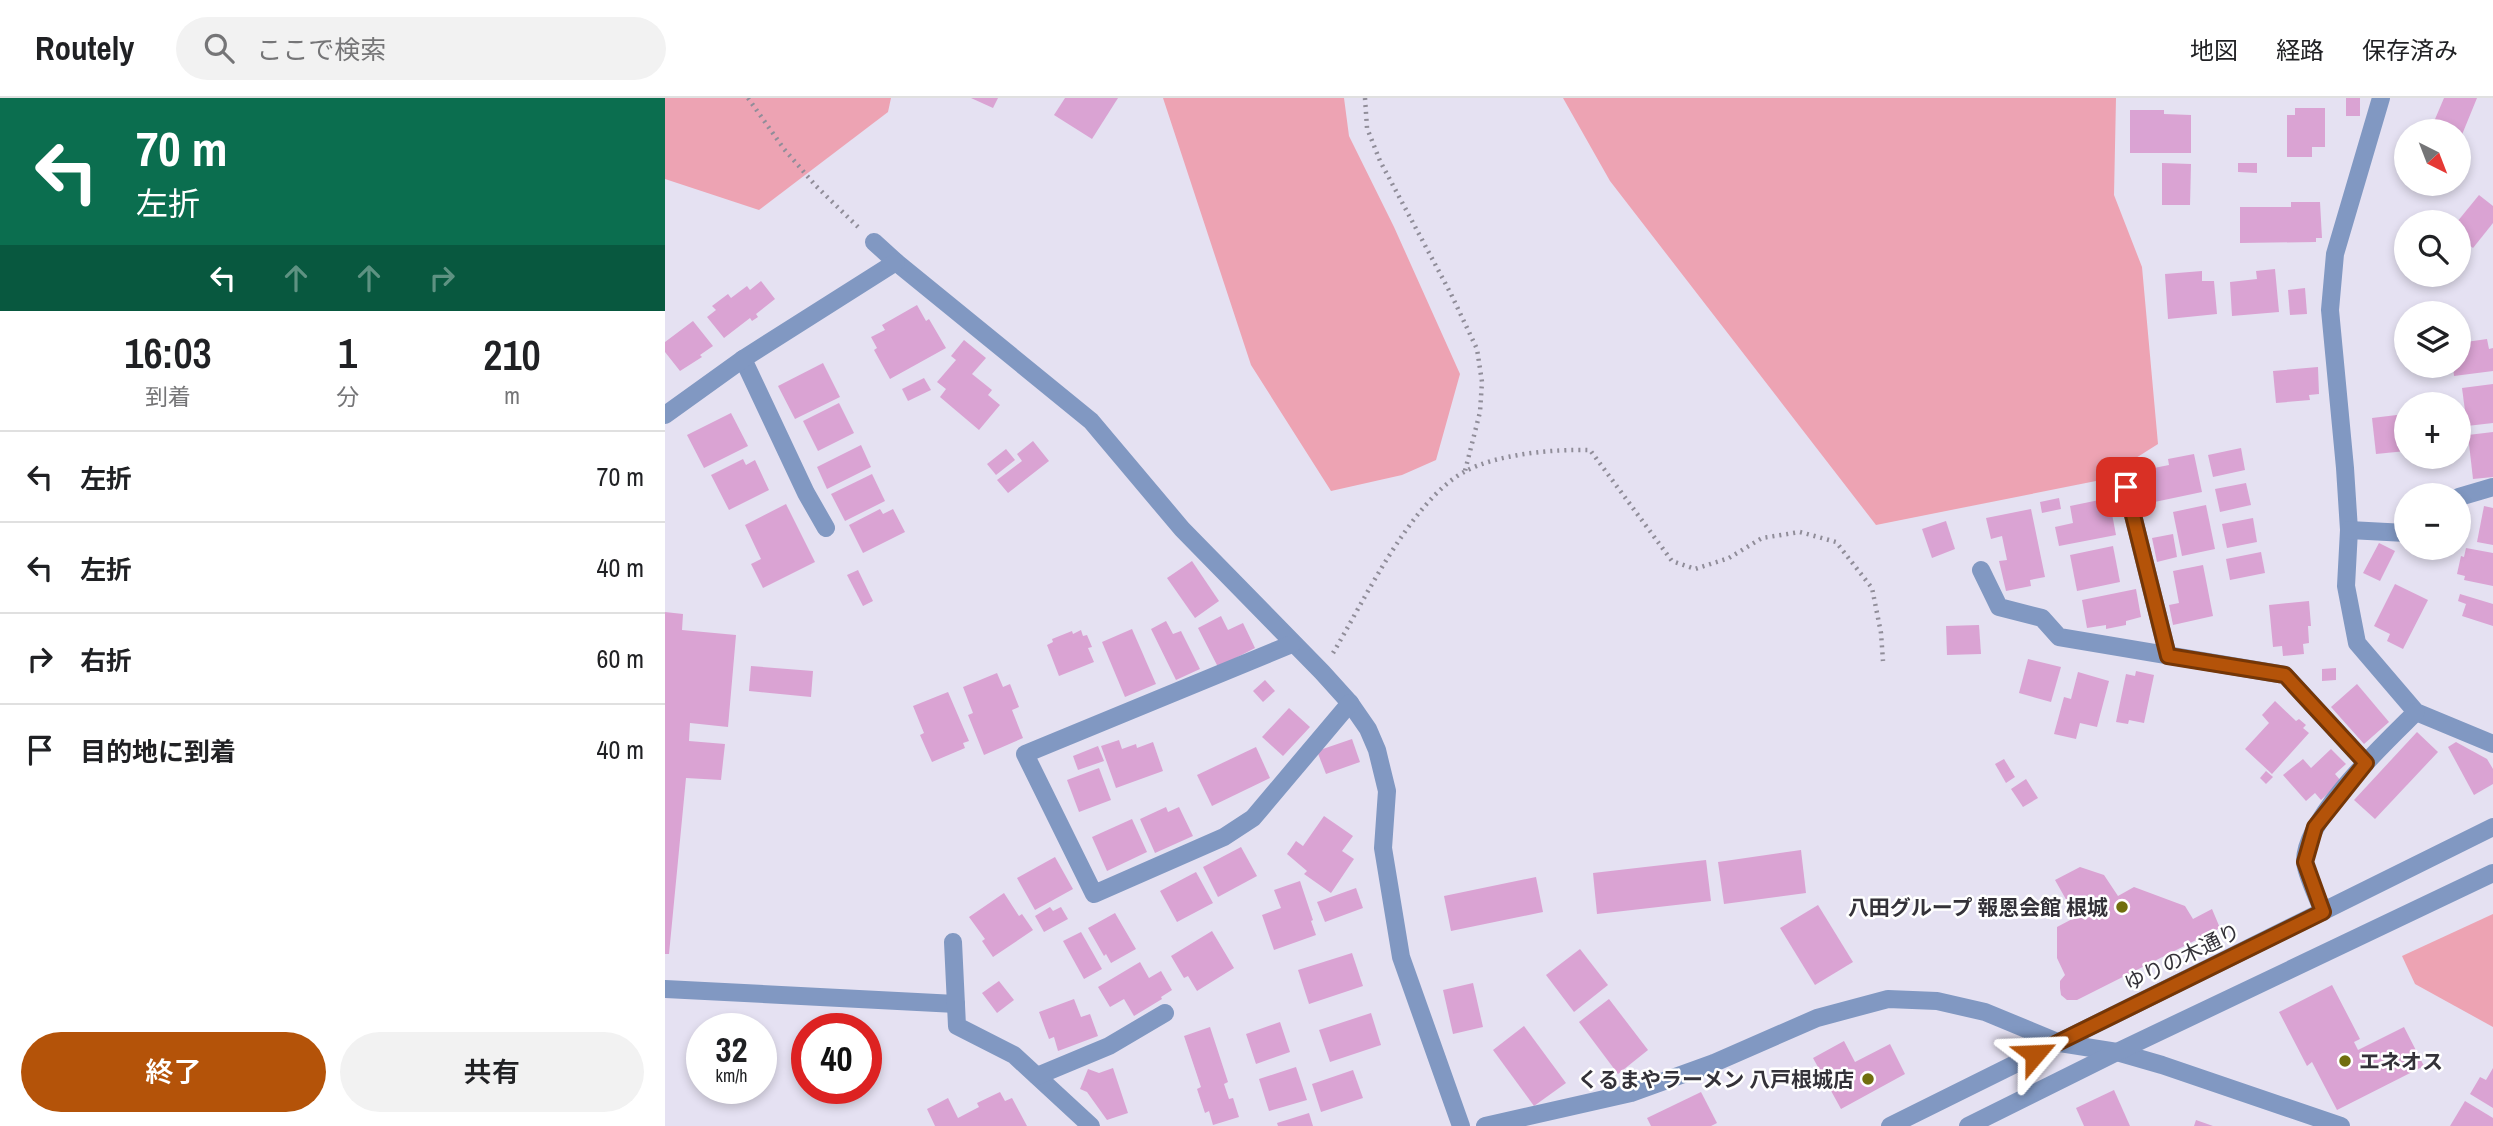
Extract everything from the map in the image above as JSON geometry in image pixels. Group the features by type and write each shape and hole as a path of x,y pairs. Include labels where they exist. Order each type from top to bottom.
{"street":[{"path":"2381,98 2335,254 2330,310 2346,468 2349,530 2346,586 2357,643 2416,712 2493,744"},
{"path":"874,242 1091,421 1182,529 1350,703 1373,740 1387,791 1383,848 1401,957 1461,1126"},
{"path":"665,415 743,359 896,262"},
{"path":"743,359 806,493 826,528"},
{"path":"2471,493 2493,486"},
{"path":"2126,487 2168,656"},
{"path":"2349,530 2394,532"},
{"path":"1980,570 1999,607 2042,618 2059,637 2285,675 2366,763"},
{"path":"1292,645 1025,754 1094,894 1224,837 1253,817 1350,703"},
{"path":"2323,912 2305,862 2315,827 2366,763 2416,712"},
{"name":"ゆりの木通り","path":"1890,1126 2493,828"},
{"path":"1968,1126 2493,873"},
{"path":"953,942 957,1026 1014,1055 1091,1126"},
{"path":"665,989 956,1004"},
{"path":"1485,1126 1631,1093 1714,1063 1817,1018 1888,999 1937,1001 1985,1012 2060,1042 2117,1052 2162,1065 2341,1126"},
{"path":"1037,1076 1109,1046 1165,1013"}],"path":[{"path":"748,98 784,149 816,186 874,242"},
{"path":"1365,98 1367,128 1380,161 1446,283 1477,349 1482,382 1480,412 1464,471"},
{"path":"1322,672 1400,540 1433,495 1464,471 1515,455 1567,449 1590,450 1672,561 1695,569 1729,558 1762,538 1800,533 1836,542 1872,588 1881,633 1882,661"}],"shaded area":[{"path":"665,98 891,98 888,112 759,210 665,179"},
{"path":"1163,98 1344,98 1349,136 1394,227 1460,374 1436,460 1402,475 1331,491 1251,365"},
{"path":"1563,98 2116,98 2114,195 2142,267 2158,444 2101,480 1876,525 1610,181"},
{"path":"2493,914 2493,1027 2415,984 2402,956"}],"building":[{"path":"971,98 998,98 993,108"},
{"path":"1065,98 1118,98 1092,139 1054,115"},
{"path":"2346,98 2360,98 2360,116 2346,116"},
{"path":"2444,98 2477,98 2468,119 2435,119"},
{"path":"2295,108 2325,108 2325,147 2312,147 2312,157 2287,157 2287,115 2295,115"},
{"path":"2130,110 2164,110 2164,114 2191,115 2191,153 2130,153"},
{"path":"2162,163 2191,164 2190,205 2162,205"},
{"path":"2238,163 2257,163 2257,173 2238,172"},
{"path":"2479,195 2493,206 2493,223 2473,248 2471,210 2467,210"},
{"path":"2291,202 2320,202 2322,238 2316,238 2316,242 2240,243 2240,207 2291,207"},
{"path":"2275,269 2279,312 2232,316 2230,282 2257,279 2256,271"},
{"path":"2202,271 2202,281 2214,281 2217,314 2168,319 2165,274"},
{"path":"761,281 775,299 756,314 758,317 752,321 750,318 724,338 707,317 716,310 712,306 728,294 731,298 747,286 750,290"},
{"path":"2305,288 2307,314 2290,315 2288,290"},
{"path":"917,305 926,321 929,319 946,348 890,379 874,350 877,348 871,337 885,330 882,325"},
{"path":"693,321 713,346 700,355 702,357 680,371 665,352 665,342"},
{"path":"2487,339 2489,349 2493,348 2493,371 2471,374 2471,341"},
{"path":"964,340 986,358 972,374 992,390 988,395 1000,405 979,430 940,397 946,389 937,382 956,360 951,356"},
{"path":"823,363 840,397 795,419 778,386"},
{"path":"2318,367 2319,394 2309,395 2310,400 2276,403 2273,371"},
{"path":"924,378 931,390 908,401 902,389"},
{"path":"2493,384 2493,423 2471,426 2471,392 2463,392 2462,388"},
{"path":"839,403 854,433 818,451 803,421"},
{"path":"731,413 748,446 704,468 687,435"},
{"path":"2394,415 2394,452 2376,454 2372,418"},
{"path":"2493,432 2493,477 2473,479 2471,435"},
{"path":"1033,441 1049,461 1008,493 997,480 1022,461 1017,454"},
{"path":"861,445 871,467 827,489 817,467"},
{"path":"2241,448 2245,470 2213,477 2208,455"},
{"path":"1006,449 1015,460 996,475 987,464"},
{"path":"2194,454 2202,492 2145,504 2139,471 2169,465 2168,459"},
{"path":"743,459 746,465 755,460 769,490 729,510 711,475"},
{"path":"872,474 885,501 845,521 831,494"},
{"path":"2246,483 2251,505 2220,512 2215,489"},
{"path":"2059,498 2061,509 2042,513 2040,502"},
{"path":"2109,498 2116,535 2059,546 2055,527 2073,523 2070,506"},
{"path":"786,504 815,562 763,588 751,564 761,559 745,525"},
{"path":"2206,505 2215,549 2182,556 2173,512"},
{"path":"2484,506 2493,508 2493,545 2477,542"},
{"path":"880,509 883,514 893,509 905,532 863,553 849,525"},
{"path":"2031,509 2045,577 2030,580 2031,586 2006,591 1999,561 2007,560 2002,536 1991,539 1986,518"},
{"path":"2253,518 2257,542 2227,548 2222,524"},
{"path":"1946,521 1955,549 1932,558 1922,529"},
{"path":"2173,534 2177,557 2157,562 2152,538"},
{"path":"2379,543 2394,550 2380,581 2363,573"},
{"path":"2113,546 2120,582 2077,591 2070,555"},
{"path":"2471,549 2493,553 2493,586 2464,580 2465,576 2457,574 2460,560 2471,560"},
{"path":"2261,552 2265,573 2230,580 2226,559"},
{"path":"1192,561 1219,601 1195,618 1167,578"},
{"path":"2203,565 2213,616 2173,625 2169,605 2179,603 2173,571"},
{"path":"858,570 873,601 863,606 847,575"},
{"path":"2395,584 2428,600 2403,649 2387,641 2390,634 2374,626"},
{"path":"2136,589 2141,617 2126,621 2126,625 2106,629 2106,625 2087,628 2082,600"},
{"path":"2460,594 2493,604 2493,626 2462,616 2466,604 2458,601"},
{"path":"2309,601 2311,626 2308,626 2309,643 2303,644 2304,654 2283,656 2282,646 2273,647 2269,605"},
{"path":"665,612 683,614 682,630 736,635 728,727 690,723 689,741 725,744 721,780 686,778 669,954 665,954"},
{"path":"1221,616 1228,630 1243,623 1255,648 1218,667 1198,628"},
{"path":"1166,621 1173,634 1181,631 1200,669 1176,680 1151,629"},
{"path":"1979,625 1981,654 1947,655 1946,626"},
{"path":"1132,629 1156,684 1125,697 1102,642"},
{"path":"1081,630 1083,636 1087,635 1092,647 1088,648 1094,662 1059,676 1047,645 1053,642 1052,639"},
{"path":"2028,659 2061,667 2051,702 2019,693"},
{"path":"751,666 813,671 811,697 749,691"},
{"path":"2336,668 2336,680 2322,681 2322,669"},
{"path":"2136,671 2154,675 2144,723 2129,720 2128,724 2116,722 2126,674 2135,676"},
{"path":"2078,672 2109,681 2097,727 2080,723 2076,739 2054,734 2064,697 2071,699"},
{"path":"997,673 1003,687 1010,684 1019,707 1012,710 1023,738 984,755 968,715 973,713 963,687"},
{"path":"1265,680 1275,691 1263,702 1253,691"},
{"path":"2357,684 2389,722 2364,744 2331,707"},
{"path":"948,692 969,741 963,743 965,748 932,762 920,735 924,733 913,706"},
{"path":"2275,701 2296,721 2299,719 2306,725 2303,728 2309,733 2272,774 2245,749 2269,723 2262,715"},
{"path":"1289,708 1310,727 1283,756 1262,737"},
{"path":"2417,732 2438,752 2375,819 2354,800"},
{"path":"1352,739 1360,762 1326,774 1317,751"},
{"path":"1119,740 1122,749 1136,744 1137,748 1153,742 1163,771 1116,788 1101,746"},
{"path":"2456,742 2487,759 2493,769 2493,784 2474,795 2448,747"},
{"path":"1098,746 1104,761 1078,770 1073,756"},
{"path":"1256,747 1270,778 1212,806 1197,775"},
{"path":"2331,749 2346,764 2335,774 2341,781 2321,800 2315,793 2306,801 2283,775 2303,759 2311,768"},
{"path":"2004,759 2015,777 2006,783 1995,764"},
{"path":"1099,768 1111,800 1079,812 1067,780"},
{"path":"2266,771 2273,777 2266,784 2260,778"},
{"path":"2026,779 2038,798 2023,807 2011,789"},
{"path":"1166,807 1168,812 1179,807 1193,836 1155,853 1140,819"},
{"path":"1324,816 1353,836 1342,851 1354,859 1331,893 1304,874 1307,871 1287,854 1296,841 1303,846"},
{"path":"1132,819 1147,852 1107,871 1092,837"},
{"path":"1241,847 1257,876 1218,897 1203,867"},
{"path":"1801,850 1806,893 1724,904 1718,862"},
{"path":"1055,857 1073,889 1035,910 1017,878"},
{"path":"1706,860 1711,901 1597,914 1593,873"},
{"path":"2080,867 2104,875 2118,896 2134,887 2185,906 2193,919 2212,909 2220,928 2077,1000 2067,1000 2061,995 2060,988 2060,981 2065,975 2057,958 2057,927 2076,917 2055,880"},
{"path":"1196,872 1213,903 1177,922 1160,891"},
{"path":"1536,877 1543,912 1451,931 1444,896"},
{"path":"1300,881 1316,935 1274,950 1262,915 1281,908 1274,890"},
{"path":"1356,888 1363,908 1325,922 1317,902"},
{"path":"1004,893 1019,916 1022,914 1033,930 993,957 982,941 985,939 969,917"},
{"path":"1818,905 1853,962 1815,985 1780,928"},
{"path":"1050,907 1053,911 1061,907 1068,919 1044,932 1035,916"},
{"path":"1115,913 1136,949 1111,963 1088,928"},
{"path":"1212,931 1234,968 1197,991 1188,976 1184,978 1171,956"},
{"path":"1081,932 1102,969 1084,979 1063,941"},
{"path":"1580,949 1608,985 1574,1012 1546,975"},
{"path":"1352,953 1363,986 1309,1004 1298,970"},
{"path":"1140,962 1149,978 1161,971 1172,990 1134,1016 1124,999 1110,1007 1098,987"},
{"path":"999,981 1014,1000 997,1013 982,993"},
{"path":"1473,983 1483,1027 1453,1034 1443,990"},
{"path":"2332,985 2360,1039 2354,1042 2358,1050 2404,1027 2424,1066 2337,1110 2312,1062 2307,1066 2279,1012"},
{"path":"1074,999 1081,1017 1090,1014 1098,1036 1058,1051 1054,1037 1049,1039 1039,1012"},
{"path":"1609,999 1648,1050 1618,1074 1579,1022"},
{"path":"1371,1013 1381,1045 1330,1062 1319,1030"},
{"path":"1280,1022 1290,1052 1256,1064 1246,1034"},
{"path":"1524,1026 1566,1083 1534,1106 1493,1050"},
{"path":"1210,1027 1228,1082 1224,1084 1229,1099 1233,1098 1239,1117 1213,1125 1209,1111 1205,1113 1197,1089 1201,1087 1184,1036"},
{"path":"1844,1041 1855,1062 1890,1044 1905,1074 1841,1109 1813,1058"},
{"path":"1296,1067 1307,1100 1269,1111 1259,1079"},
{"path":"1113,1068 1128,1113 1107,1120 1087,1092 1080,1089 1088,1069 1099,1073"},
{"path":"2493,1068 2493,1108 2470,1094 2480,1077 2486,1080"},
{"path":"1353,1070 1363,1098 1321,1112 1312,1084"},
{"path":"2114,1090 2130,1126 2084,1126 2076,1108"},
{"path":"1000,1092 1005,1101 1012,1098 1027,1126 935,1126 927,1109 948,1098 958,1118 979,1107 977,1103"},
{"path":"1701,1092 1717,1123 1711,1126 1651,1126 1647,1118"},
{"path":"2465,1101 2493,1118 2493,1126 2450,1126"},
{"path":"1309,1113 1313,1126 1278,1126 1277,1123"},
{"path":"2196,1120 2213,1126 2194,1126"}],"place":[{"name":"八田グループ 報恩会館 根城","path":"2122,907"},
{"name":"エネオス","path":"2345,1061"},
{"name":"くるまやラーメン 八戸根城店","path":"1868,1079"}],"route":[{"path":"2035,1054 2323,912 2305,862 2315,827 2366,763 2285,675 2168,656 2126,487"}]}
